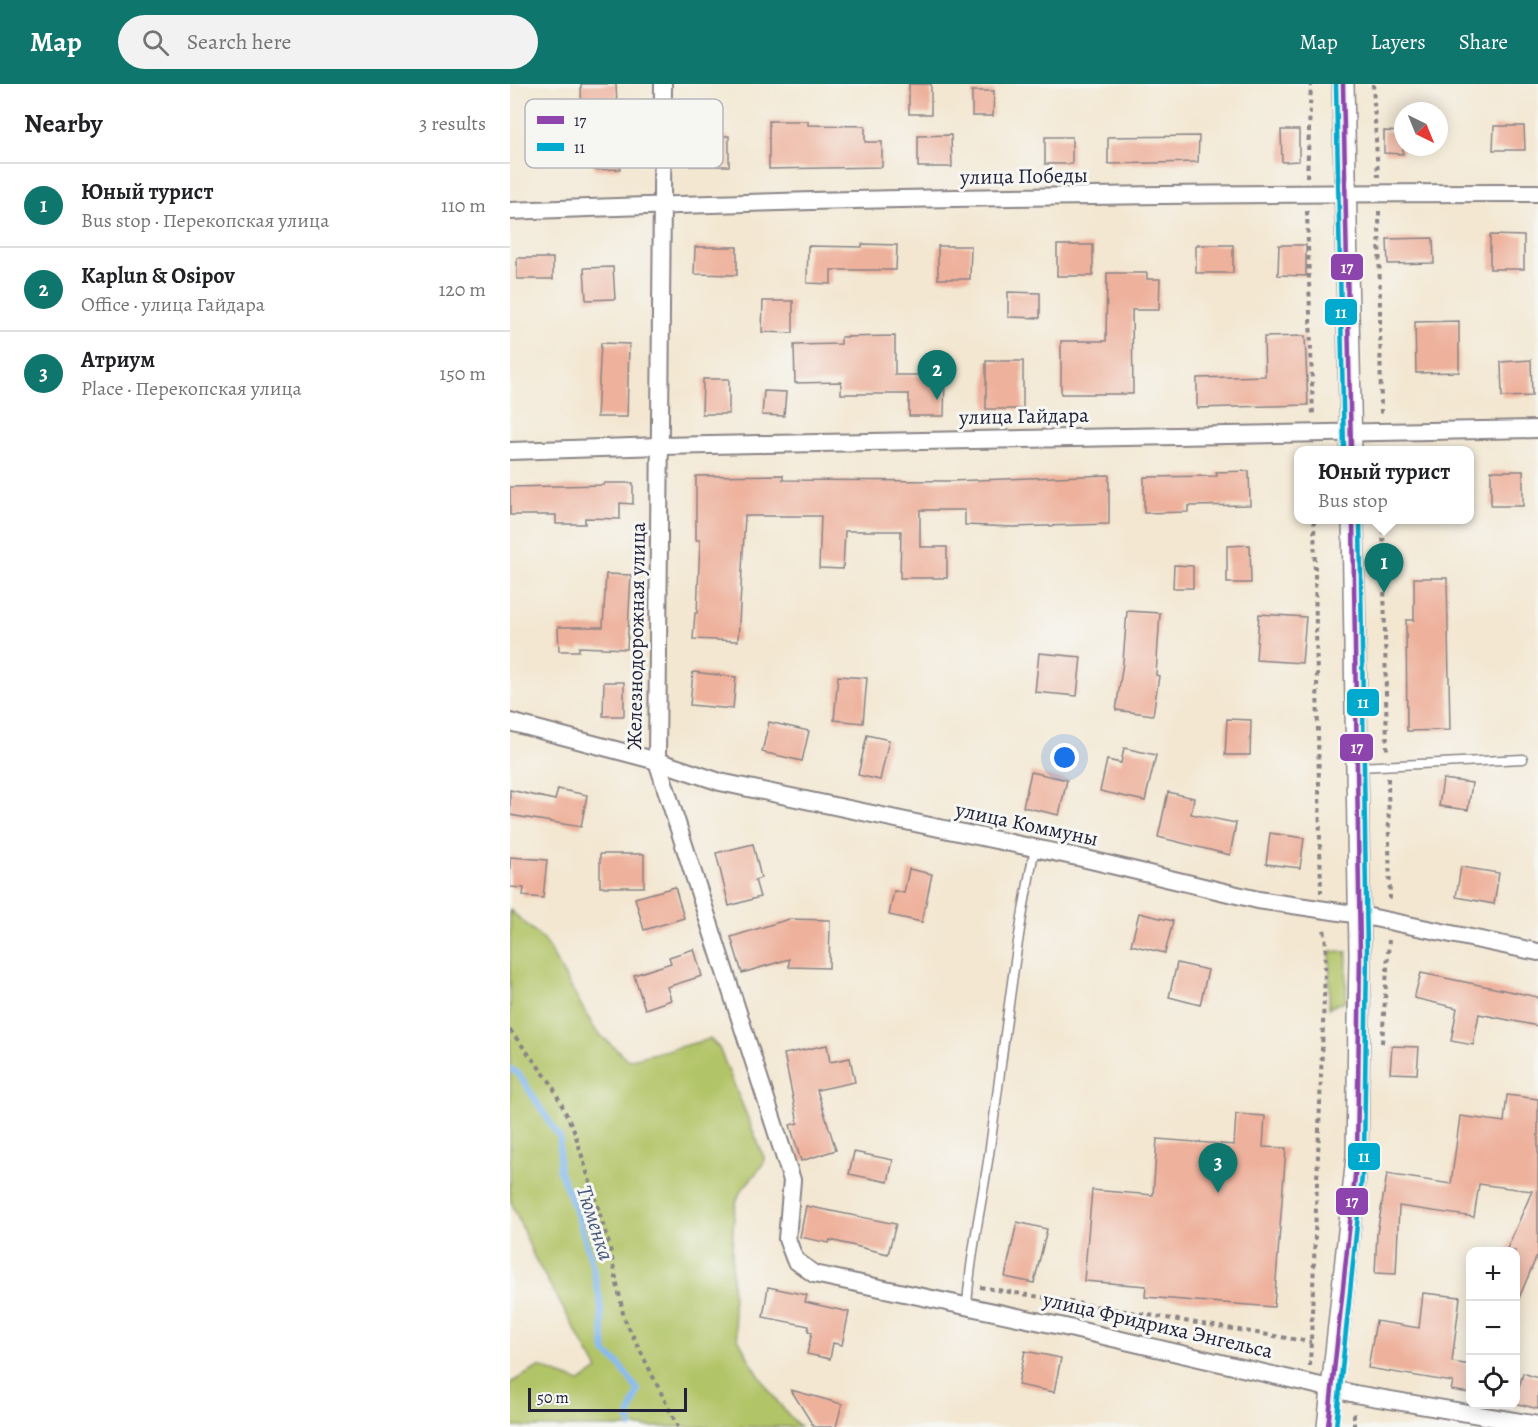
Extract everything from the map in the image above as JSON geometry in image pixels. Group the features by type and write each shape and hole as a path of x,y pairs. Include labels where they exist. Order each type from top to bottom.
{"street":[{"name":"Железнодорожная улица","path":"663,84 663,99"},
{"path":"1343,84 1351,441"},
{"name":"Железнодорожная улица","path":"662,168 657,761 792,1180 787,1239"},
{"name":"улица Победы","path":"510,211 661,205 1345,193 1538,193"},
{"name":"улица Гайдара","path":"510,452 661,446 1313,433 1351,441 1381,432 1538,429"},
{"path":"1328,1427 1330,1387 1357,1157 1360,915 1353,524"},
{"name":"улица Коммуны","path":"510,722 657,761 720,782 1035,848 1258,900 1360,915 1538,952"},
{"name":"улица Фридриха Энгельса","path":"787,1239 795,1260 814,1274 1330,1387 1538,1425"}],"lane":[{"path":"1357,767 1523,759"},
{"path":"967,1306 968,1285 989,1154 1021,920 1035,848"}],"path":[{"path":"1311,84 1306,194 1313,433"},
{"path":"1373,84 1379,193 1381,432"},
{"path":"1309,1381 1326,945 1321,909 1314,524"},
{"path":"510,1030 551,1083 574,1130 609,1244 624,1318 678,1427"},
{"path":"968,1285 1311,1342"}],"green space":[{"path":"510,910 544,940 596,1031 628,1060 710,1039 719,1048 765,1160 740,1192 735,1209 732,1269 736,1329 751,1363 782,1408 800,1427 510,1427 510,1383 539,1367 580,1382 598,1370 534,1257 510,1199"},
{"path":"1330,951 1347,952 1346,1000 1329,1008"}],"building":[{"path":"581,84 616,84 617,99 581,99"},
{"path":"909,84 931,84 931,114 909,114"},
{"path":"972,91 994,91 993,116 972,116"},
{"path":"769,121 808,121 808,125 865,126 865,142 882,142 882,167 769,169"},
{"path":"1494,126 1524,126 1525,150 1493,150"},
{"path":"1281,130 1299,130 1299,161 1282,162"},
{"path":"1384,131 1394,132 1394,154 1384,153"},
{"path":"951,135 952,167 918,167 918,136"},
{"path":"723,136 729,136 729,166 723,166"},
{"path":"1199,136 1198,162 1108,164 1108,137"},
{"path":"1045,137 1072,137 1072,164 1045,164"},
{"path":"594,168 620,168 620,169 594,170"},
{"path":"1490,235 1524,236 1524,269 1490,269"},
{"path":"1433,238 1434,263 1388,264 1387,239"},
{"path":"862,244 897,245 896,270 831,270 831,284 807,283 808,246 862,247"},
{"path":"1057,245 1093,245 1093,276 1057,276"},
{"path":"1196,245 1233,245 1233,273 1196,273"},
{"path":"1279,245 1306,245 1306,276 1278,275"},
{"path":"938,246 971,246 970,279 938,279"},
{"path":"695,247 737,247 737,275 694,274"},
{"path":"517,258 553,258 553,279 517,279"},
{"path":"613,267 615,299 586,300 584,268"},
{"path":"1107,273 1147,273 1147,279 1160,279 1159,310 1132,310 1133,394 1061,394 1061,341 1106,341"},
{"path":"1008,292 1040,293 1040,318 1008,317"},
{"path":"763,301 793,301 793,333 762,332"},
{"path":"1459,321 1459,372 1416,373 1415,322"},
{"path":"895,336 895,375 945,375 944,416 909,416 909,394 841,394 841,382 795,383 794,345 841,344 841,337"},
{"path":"1305,336 1308,405 1197,408 1197,378 1265,376 1264,337"},
{"path":"601,343 629,344 627,417 597,417"},
{"path":"1531,360 1532,396 1502,397 1501,362"},
{"path":"986,361 1023,361 1023,409 986,409"},
{"path":"703,379 729,379 729,414 702,414"},
{"path":"764,391 786,392 784,416 762,415"},
{"path":"1249,471 1250,505 1188,506 1188,512 1144,513 1144,477 1217,476 1216,472"},
{"path":"1491,471 1523,471 1523,506 1491,506"},
{"path":"783,475 783,480 950,481 1109,475 1109,524 1013,527 965,525 965,510 920,510 920,547 947,547 947,578 900,578 901,531 845,531 843,569 819,568 821,516 745,516 738,641 693,639 695,613 697,613 700,540 696,540 696,476"},
{"path":"604,483 633,483 633,504 620,503 620,519 585,518 585,524 556,524 556,515 510,515 510,487 604,485"},
{"path":"1250,545 1251,583 1227,583 1227,546"},
{"path":"1174,565 1193,566 1193,588 1173,588"},
{"path":"606,574 631,575 627,649 579,647 579,651 559,651 558,627 603,627"},
{"path":"1414,578 1447,578 1450,730 1407,731 1406,620 1414,620"},
{"path":"1127,611 1160,613 1156,675 1159,676 1153,715 1116,710"},
{"path":"1259,614 1306,617 1302,663 1256,660"},
{"path":"1039,653 1081,657 1077,696 1035,692"},
{"path":"693,672 736,677 733,709 690,705"},
{"path":"838,676 867,678 863,723 834,720"},
{"path":"604,682 624,682 624,716 603,716"},
{"path":"1227,719 1251,720 1250,755 1225,755"},
{"path":"769,722 809,731 802,761 762,752"},
{"path":"867,735 889,740 880,780 858,775"},
{"path":"1124,748 1156,755 1145,801 1100,791 1107,760 1121,763"},
{"path":"1031,772 1067,780 1059,815 1023,807"},
{"path":"1443,779 1472,783 1468,810 1439,806"},
{"path":"558,789 587,795 581,827 510,815 510,790 555,800"},
{"path":"1168,792 1194,798 1191,814 1236,823 1230,855 1158,837"},
{"path":"1270,833 1304,838 1300,868 1266,864"},
{"path":"753,844 761,878 755,880 760,897 729,906 716,853"},
{"path":"600,854 644,854 644,887 600,887"},
{"path":"510,857 547,860 543,898 523,896 524,888 510,887"},
{"path":"1461,867 1499,873 1494,904 1456,897"},
{"path":"909,869 932,874 922,922 889,915 894,891 904,893"},
{"path":"675,887 684,918 644,930 635,898"},
{"path":"1139,913 1173,921 1165,953 1131,945"},
{"path":"789,919 830,920 829,968 789,967 789,959 742,973 731,937"},
{"path":"694,949 702,976 667,987 671,1000 645,1009 634,975 671,963 669,957"},
{"path":"1177,963 1208,970 1200,1005 1169,997"},
{"path":"1421,973 1538,997 1538,1026 1479,1014 1473,1045 1451,1041 1457,1008 1414,998"},
{"path":"827,1045 830,1062 850,1058 855,1082 817,1090 836,1150 801,1161 790,1125 798,1123 784,1054"},
{"path":"1392,1046 1419,1047 1417,1074 1390,1073"},
{"path":"1507,1095 1538,1099 1538,1253 1520,1296 1520,1247 1508,1247 1532,1191 1479,1184 1474,1217 1399,1206 1396,1274 1375,1273 1377,1233 1387,1174 1451,1184 1460,1116 1504,1122"},
{"path":"1236,1114 1265,1116 1263,1147 1286,1148 1274,1307 1145,1297 1146,1286 1084,1281 1092,1190 1153,1195 1157,1139 1234,1145"},
{"path":"854,1152 893,1160 888,1182 849,1174"},
{"path":"806,1206 896,1224 888,1254 830,1240 829,1243 800,1237"},
{"path":"1017,1222 1047,1229 1034,1283 1005,1277"},
{"path":"768,1287 807,1295 805,1302 849,1312 842,1345 833,1343 830,1359 807,1354 812,1332 808,1331 809,1326 763,1317"},
{"path":"1423,1293 1460,1297 1452,1362 1466,1364 1466,1392 1451,1390 1453,1382 1368,1368 1376,1321 1419,1328"},
{"path":"1025,1351 1061,1358 1054,1392 1018,1385"},
{"path":"1523,1373 1538,1378 1538,1409 1520,1404 1520,1384"},
{"path":"791,1390 842,1404 836,1427 814,1427"}],"waterway":[{"name":"Тюменка","path":"510,1069 518,1073 560,1138 559,1170 577,1214 590,1256 600,1300 605,1352 617,1362 638,1390 629,1417 631,1427"}],"transit line":[{"name":"11","path":"1336,84 1344,446"},
{"name":"17","path":"1343,84 1351,446"},
{"name":"17","path":"1328,1427 1357,1157 1360,954 1353,524"},
{"name":"11","path":"1336,1427 1364,1157 1367,954 1360,524"}],"place":[{"name":"Kaplun & Osipov","path":"937,400"},
{"name":"Юный турист","path":"1384,593"},
{"name":"Атриум","path":"1218,1193"}]}
